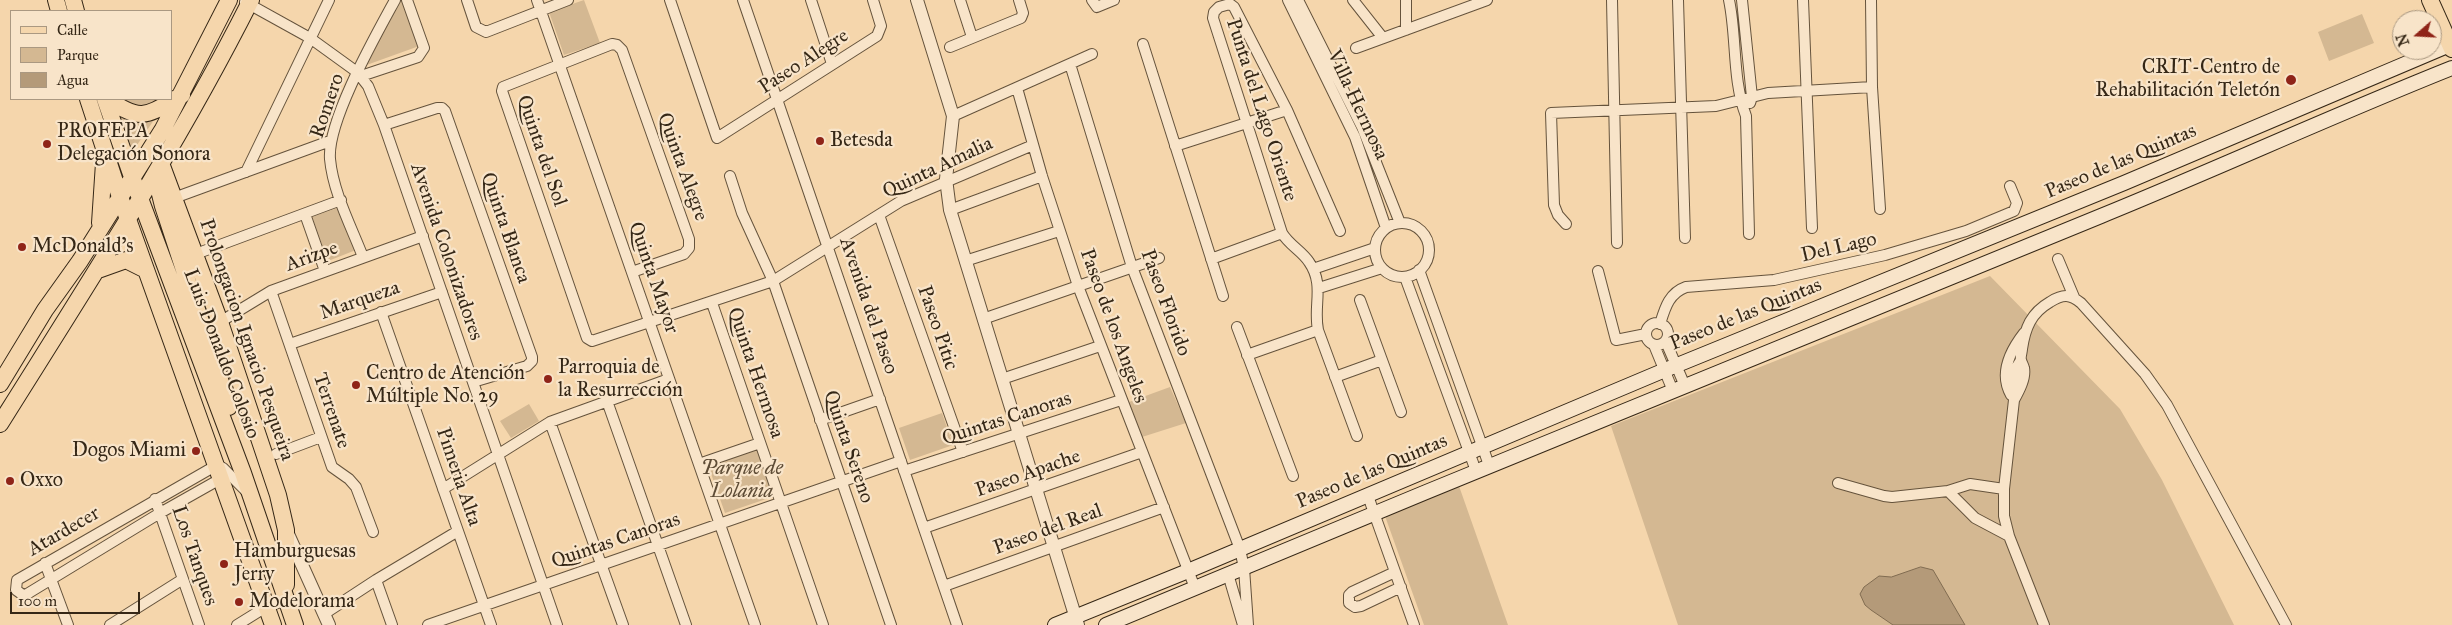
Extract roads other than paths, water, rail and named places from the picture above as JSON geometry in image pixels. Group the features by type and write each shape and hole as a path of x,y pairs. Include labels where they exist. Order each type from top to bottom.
{"main road":[{"path":"0,384 45,310 100,229 163,129 229,0"},
{"path":"2430,0 2451,46"},
{"path":"0,424 162,166 233,39 248,2"},
{"name":"Paseo de las Quintas","path":"1055,625 1076,621 1188,571 1670,367 2139,177 2334,93 2451,46"},
{"name":"Paseo de las Quintas","path":"1106,625 1489,465 2146,197 2341,113 2452,68"},
{"path":"2334,93 2341,113"},
{"path":"108,100 127,112 141,114 157,109 182,95"},
{"name":"Luis Donaldo Colosio","path":"88,100 128,220 273,625"},
{"name":"Luis Donaldo Colosio","path":"106,100 132,177 237,455 295,625"},
{"path":"100,229 104,181 104,145"},
{"path":"162,166 158,186 160,196 219,372 237,434 237,455"},
{"name":"Prolongacion Ignacio Pesqueira","path":"162,166 193,255 220,322 278,495 286,530 286,600"},
{"path":"2139,177 2146,197"},
{"path":"98,270 126,260 146,270"}],"street":[{"path":"246,172 329,0"},
{"name":"Romero","path":"363,257 333,174 330,141 359,74 395,0"},
{"path":"359,74 418,57 424,48 408,0"},
{"path":"467,0 476,27 486,32 539,5 568,0"},
{"name":"Paseo Alegre","path":"670,0 716,138 879,34 881,22 873,0"},
{"name":"Avenida del Paseo","path":"743,0 957,625"},
{"path":"811,0 832,64"},
{"path":"916,0 953,116 946,180 950,210 964,261 1076,621"},
{"path":"960,0 972,37"},
{"path":"950,47 1022,17 1023,11 1019,0"},
{"path":"1092,0 1097,7 1114,0"},
{"name":"Villa Hermosa","path":"1288,0 1355,137 1386,228"},
{"name":"Villa Hermosa","path":"1298,0 1362,127 1400,223"},
{"path":"1354,0 1383,38"},
{"path":"1406,0 1406,30"},
{"path":"1356,48 1406,30 1469,3 1487,0"},
{"path":"1612,0 1617,244"},
{"path":"1678,0 1685,238"},
{"path":"1729,0 1734,24 1740,100 1746,116"},
{"path":"1742,0 1752,97 1746,116 1749,234"},
{"path":"1803,0 1812,228"},
{"path":"1871,0 1872,87 1880,209"},
{"name":"Avenida Colonizadores","path":"248,2 310,38 359,74 384,125 557,625"},
{"name":"Punta del Lago Oriente","path":"1313,269 1309,261 1290,244 1282,233 1213,18 1214,12 1225,4 1234,7 1287,110 1340,230"},
{"name":"Quinta Mayor","path":"539,5 754,625"},
{"name":"Quinta del Sol","path":"587,338 502,91 507,84 612,44"},
{"name":"Quinta Alegre","path":"612,44 618,45 622,50 689,239 689,248 684,254 632,272"},
{"path":"1143,44 1223,296"},
{"path":"953,116 1092,54"},
{"name":"Paseo Florido","path":"1070,64 1132,267 1240,550 1244,568 1248,625"},
{"path":"1566,224 1558,215 1554,205 1550,114 1680,106 1716,106 1752,97 1808,90 1872,87"},
{"name":"Paseo de los Angeles","path":"1017,88 1042,176 1078,286 1195,588"},
{"name":"Quinta Blanca","path":"384,125 437,108 442,108 445,111 532,358 532,361 527,366 473,382"},
{"path":"1175,146 1287,110"},
{"path":"174,198 330,141"},
{"name":"Quinta Amalia","path":"587,338 592,341 712,303 772,281 828,248 901,200 1033,145"},
{"name":"Quinta Sereno","path":"730,176 742,213 772,281 891,625"},
{"path":"950,210 1042,176"},
{"name":"Del Lago","path":"1660,324 1672,295 1686,286 1774,280 1922,245 2014,211 2017,203 2010,186"},
{"path":"193,255 341,200"},
{"path":"305,214 325,271"},
{"name":"Paseo Pitic","path":"879,215 963,452"},
{"path":"1400,223 1417,228 1428,242 1427,260 1420,270 1404,277 1392,275 1382,268 1376,258 1375,248 1378,236 1386,228 1400,223"},
{"path":"964,261 1060,231"},
{"path":"1211,259 1282,233"},
{"name":"Arizpe","path":"220,322 271,290 422,236"},
{"path":"1357,436 1318,330 1316,314 1319,288 1313,269 1375,248"},
{"path":"983,319 1159,258"},
{"path":"2058,260 2074,297"},
{"path":"1319,288 1382,268"},
{"path":"1420,270 1476,450 1476,471"},
{"path":"1598,271 1616,340 1646,334"},
{"path":"1404,277 1476,450 1489,465"},
{"name":"Terrenate","path":"271,290 332,467 349,479 356,487 373,532"},
{"name":"Marqueza","path":"290,344 442,292"},
{"path":"2014,400 2005,382 2005,373 2015,344 2024,333 2035,313 2045,305 2065,295 2074,297 2082,303 2145,374 2167,405 2286,625"},
{"path":"1360,300 1401,412"},
{"name":"Quinta Hermosa","path":"712,303 823,625"},
{"name":"Pimeria Alta","path":"381,312 491,625"},
{"path":"1670,367 1666,342 1668,333 1660,324 1650,325 1646,334 1648,341 1654,345 1670,367 1679,388"},
{"path":"1237,328 1293,476"},
{"path":"1247,355 1318,330"},
{"path":"2024,333 2021,360 2024,368 2021,389 2014,400 2004,489 2004,516 2009,536 2044,625"},
{"path":"1654,345 1666,342"},
{"path":"1002,379 1100,346"},
{"path":"1335,377 1382,360"},
{"path":"443,488 550,422 669,379"},
{"path":"820,420 880,399"},
{"name":"Quintas Canoras","path":"428,625 842,482 963,452 1121,400"},
{"path":"607,401 686,625"},
{"path":"550,422 624,625"},
{"path":"276,454 321,437"},
{"path":"698,464 760,443"},
{"name":"Paseo Apache","path":"924,528 1142,452"},
{"path":"219,472 250,496"},
{"name":"Atardecer","path":"219,472 160,513 27,594 23,595 16,590 17,580 155,499 219,472"},
{"path":"1838,483 1884,496 1948,491 1970,484 2004,489"},
{"path":"1948,491 1975,518 2009,536"},
{"path":"1368,496 1414,625"},
{"name":"Los Tanques","path":"155,499 199,625"},
{"name":"Paseo del Real","path":"944,586 1164,507"},
{"name":"Prolongacion Ignacio Pesqueira","path":"286,530 327,620"},
{"path":"327,620 376,580 458,531"},
{"path":"45,563 68,625"},
{"path":"1395,572 1352,592 1349,595 1349,603 1356,607 1361,606 1401,587"},
{"path":"1228,574 1243,625"},
{"path":"110,625 183,579"},
{"path":"376,580 392,625"},
{"path":"237,625 266,607 286,600"}],"water":[{"path":"1921,567 1933,570 1965,625 1893,625 1865,605 1860,594 1864,587 1879,576 1891,577"}],"place":[{"name":"CRIT-Centro de Rehabilitación Teletón","path":"2291,80"},
{"name":"Betesda","path":"820,141"},
{"name":"PROFEPA Delegación Sonora","path":"47,144"},
{"name":"McDonald's","path":"22,247"},
{"name":"Parroquia de la Resurrección","path":"548,379"},
{"name":"Centro de Atención Múltiple No. 29","path":"356,385"},
{"name":"Dogos Miami","path":"196,451"},
{"name":"Oxxo","path":"10,481"},
{"name":"Hamburguesas Jerry","path":"224,564"},
{"name":"Modelorama","path":"239,602"}],"park label":[{"name":"Parque de Lolania","path":"742,480"}]}
